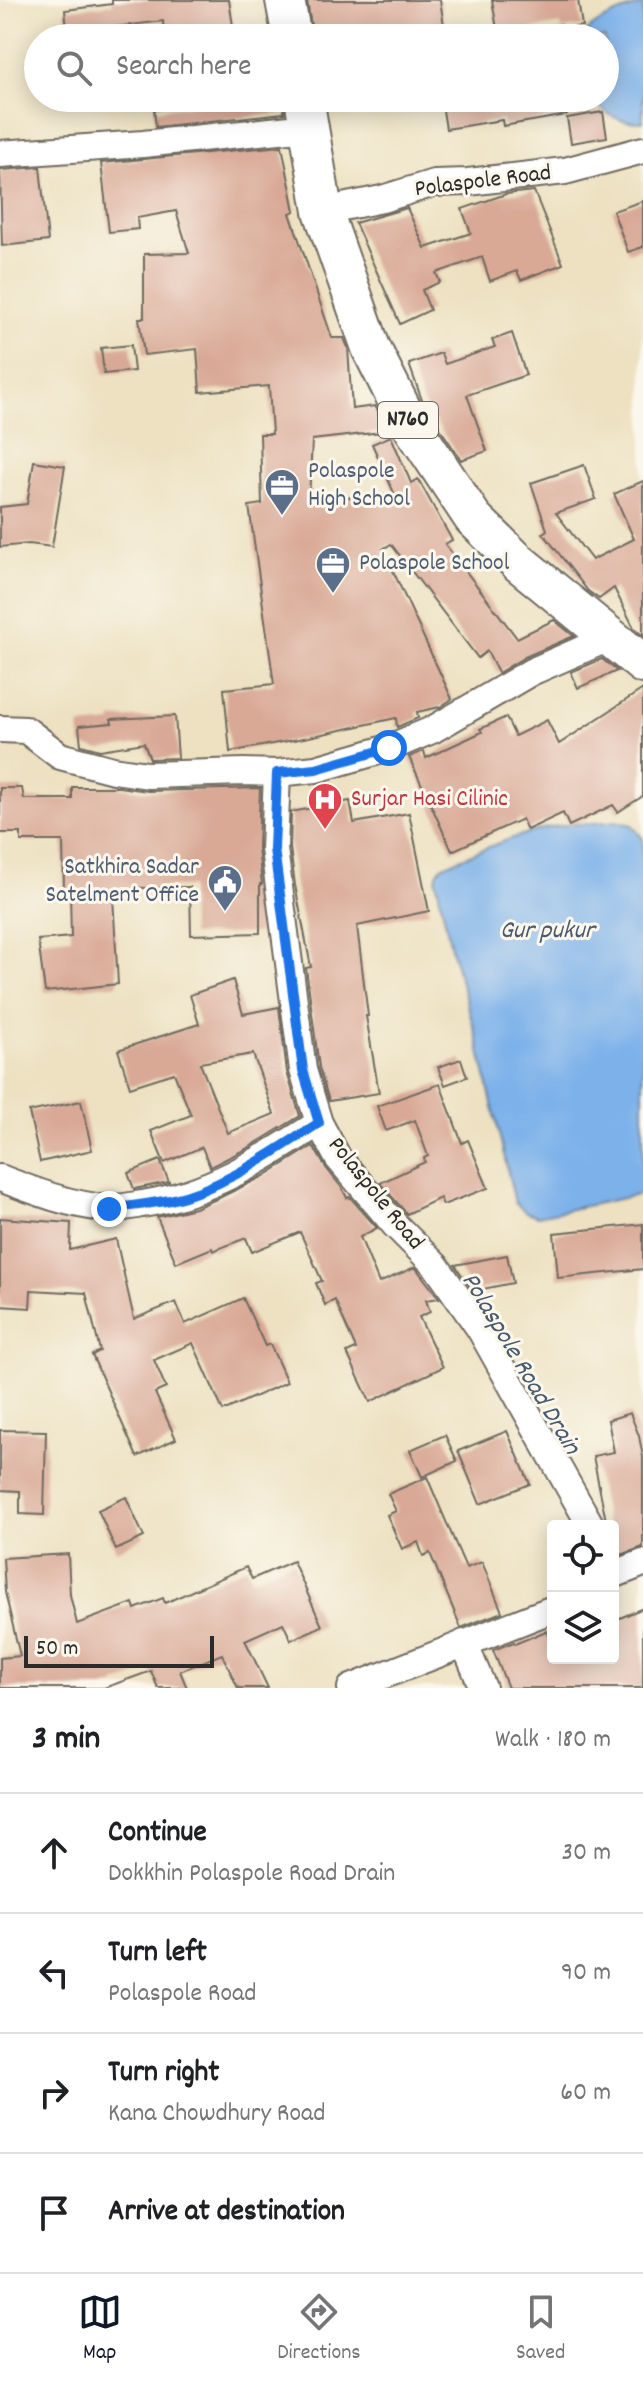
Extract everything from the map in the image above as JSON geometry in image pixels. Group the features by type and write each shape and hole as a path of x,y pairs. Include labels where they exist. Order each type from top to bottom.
{"highway":[{"path":"285,0 289,24"},
{"name":"N760","path":"307,112 323,211 371,348 404,414 473,518 518,562 643,664"}],"street":[{"path":"0,154 143,144 307,112"},
{"name":"Polaspole Road","path":"323,211 382,199 434,183 565,171 643,150"},
{"path":"0,729 26,730 60,756 113,770 148,775 277,773 316,769 389,748 432,730 531,672 611,637"},
{"name":"Polaspole Road","path":"277,773 274,849 303,1070 319,1123 338,1158 395,1225 436,1266 480,1329 588,1520"},
{"path":"0,1178 73,1203 109,1209 171,1199 203,1189 249,1166 319,1123"},
{"path":"351,1688 547,1611"},
{"path":"464,1643 483,1688"}],"water":[{"path":"643,4 643,122 620,119 606,112 619,112 619,24 596,24"},
{"name":"Gur pukur","path":"616,821 632,825 643,839 643,1194 538,1216 526,1212 515,1203 436,879 443,866 525,834 560,826"}],"building":[{"path":"112,0 229,0 233,24 163,24 163,21 66,24 65,10 112,4"},
{"path":"307,0 440,0 444,24 311,24"},
{"path":"492,0 578,0 582,24 561,24 496,24"},
{"path":"154,112 284,112 284,113 156,127"},
{"path":"443,112 566,112 567,115 503,126 502,120 446,129"},
{"path":"603,112 607,137 571,143 567,118"},
{"path":"282,146 295,211 290,213 332,338 344,338 348,348 352,409 375,406 381,432 312,440 309,499 395,495 372,444 391,436 411,483 418,479 452,540 445,544 517,638 554,620 574,636 525,657 498,673 487,651 478,658 391,544 383,549 452,699 440,707 417,712 418,718 397,727 396,718 230,752 224,689 274,684 249,506 262,504 260,434 272,434 269,386 200,392 197,349 144,355 139,318 144,318 144,254 189,253 176,211 137,218 138,229 109,232 101,163"},
{"path":"40,167 48,241 2,246 0,170"},
{"path":"534,191 563,264 521,280 517,271 490,281 482,257 436,273 440,282 422,290 430,310 400,324 355,223 407,208 425,248 471,233 462,209 506,194"},
{"path":"643,201 643,247 628,252 613,211"},
{"path":"512,333 526,375 467,395 487,451 461,460 423,403 409,364 441,353 445,364 495,347 492,340"},
{"path":"131,345 134,371 104,374 101,348"},
{"path":"34,461 65,466 52,547 29,544 0,547 0,507 27,504"},
{"path":"584,465 596,499 556,513 592,560 634,539 614,494 643,481 643,636 634,628 614,588 599,599 588,591 543,533 547,530 531,483"},
{"path":"602,659 617,671 578,688 571,672"},
{"path":"643,689 643,796 618,812 613,805 569,826 563,813 527,830 522,819 452,851 409,757 424,751 426,758 482,732 480,729 506,717 515,736 547,720 559,744"},
{"path":"175,716 178,758 150,759 144,743 100,750 81,745 79,726 112,723 111,719"},
{"path":"72,787 119,787 148,791 260,788 260,933 191,935 190,887 137,888 137,897 113,897 118,984 45,992 38,940 71,937 70,891 64,891 63,841 21,841 21,833 0,833 0,788 22,788 24,799 72,799"},
{"path":"350,801 354,823 409,813 429,911 357,926 366,1016 379,1093 329,1101 319,1067 306,968 311,967 290,848 291,812"},
{"path":"233,980 243,1014 279,1007 287,1072 300,1116 210,1167 202,1147 164,1163 151,1131 191,1115 174,1073 130,1087 118,1050 199,1024 190,995","holes":["253,1054 274,1114 228,1133 200,1063"]},
{"path":"461,1059 467,1077 445,1085 438,1067"},
{"path":"440,1084 462,1143 468,1140 488,1188 443,1205 440,1198 407,1214 380,1183 425,1162 424,1158 428,1156 415,1120 386,1131 377,1106"},
{"path":"81,1101 92,1150 40,1162 29,1112"},
{"path":"313,1146 347,1198 350,1197 377,1228 360,1237 379,1283 415,1267 439,1298 426,1300 430,1312 419,1317 443,1367 370,1402 347,1353 356,1349 335,1300 325,1305 316,1283 322,1281 300,1232 252,1252 246,1238 176,1263 157,1217 195,1208 219,1198 264,1176"},
{"path":"160,1160 169,1182 134,1189 128,1173"},
{"path":"0,1218 71,1223 70,1250 116,1239 134,1319 176,1302 185,1324 243,1298 265,1346 270,1344 287,1382 223,1411 193,1343 154,1360 166,1388 155,1393 176,1439 137,1457 92,1355 100,1351 86,1293 31,1290 30,1308 0,1306"},
{"path":"643,1224 643,1269 558,1278 554,1233"},
{"path":"507,1255 513,1283 473,1291 455,1265"},
{"path":"630,1413 643,1457 643,1547 619,1556 619,1520 606,1520 593,1456 614,1452 608,1420"},
{"path":"0,1430 46,1431 44,1515 20,1514 20,1491 0,1490"},
{"path":"507,1431 530,1484 480,1504 458,1451"},
{"path":"445,1435 457,1461 422,1477 410,1450"},
{"path":"427,1477 466,1568 482,1562 502,1612 461,1628 430,1553 423,1556 418,1542 402,1549 387,1515 396,1511 388,1494"},
{"path":"126,1497 144,1537 116,1550 98,1510"},
{"path":"68,1554 70,1595 77,1624 133,1603 135,1609 163,1598 165,1603 246,1567 252,1579 293,1561 322,1626 291,1640 283,1623 245,1640 268,1688 238,1688 222,1654 180,1671 187,1688 158,1688 151,1671 104,1688 0,1688 0,1658 20,1656 5,1592 3,1558"},
{"path":"643,1608 643,1688 508,1688 493,1650 546,1631 547,1664 619,1664 619,1618"}],"place":[{"name":"Polaspole High School","path":"282,517"},
{"name":"Polaspole School","path":"333,595"},
{"name":"Surjar Hasi Cilinic","path":"325,831"},
{"name":"Satkhira Sadar Satelment Office","path":"225,913"}],"route":[{"path":"109,1209 171,1199 203,1189 249,1166 319,1123 303,1070 274,849 277,773 316,769 389,748"}],"water label":[{"name":"Polaspole Road Drain","path":"520,1364"}]}
